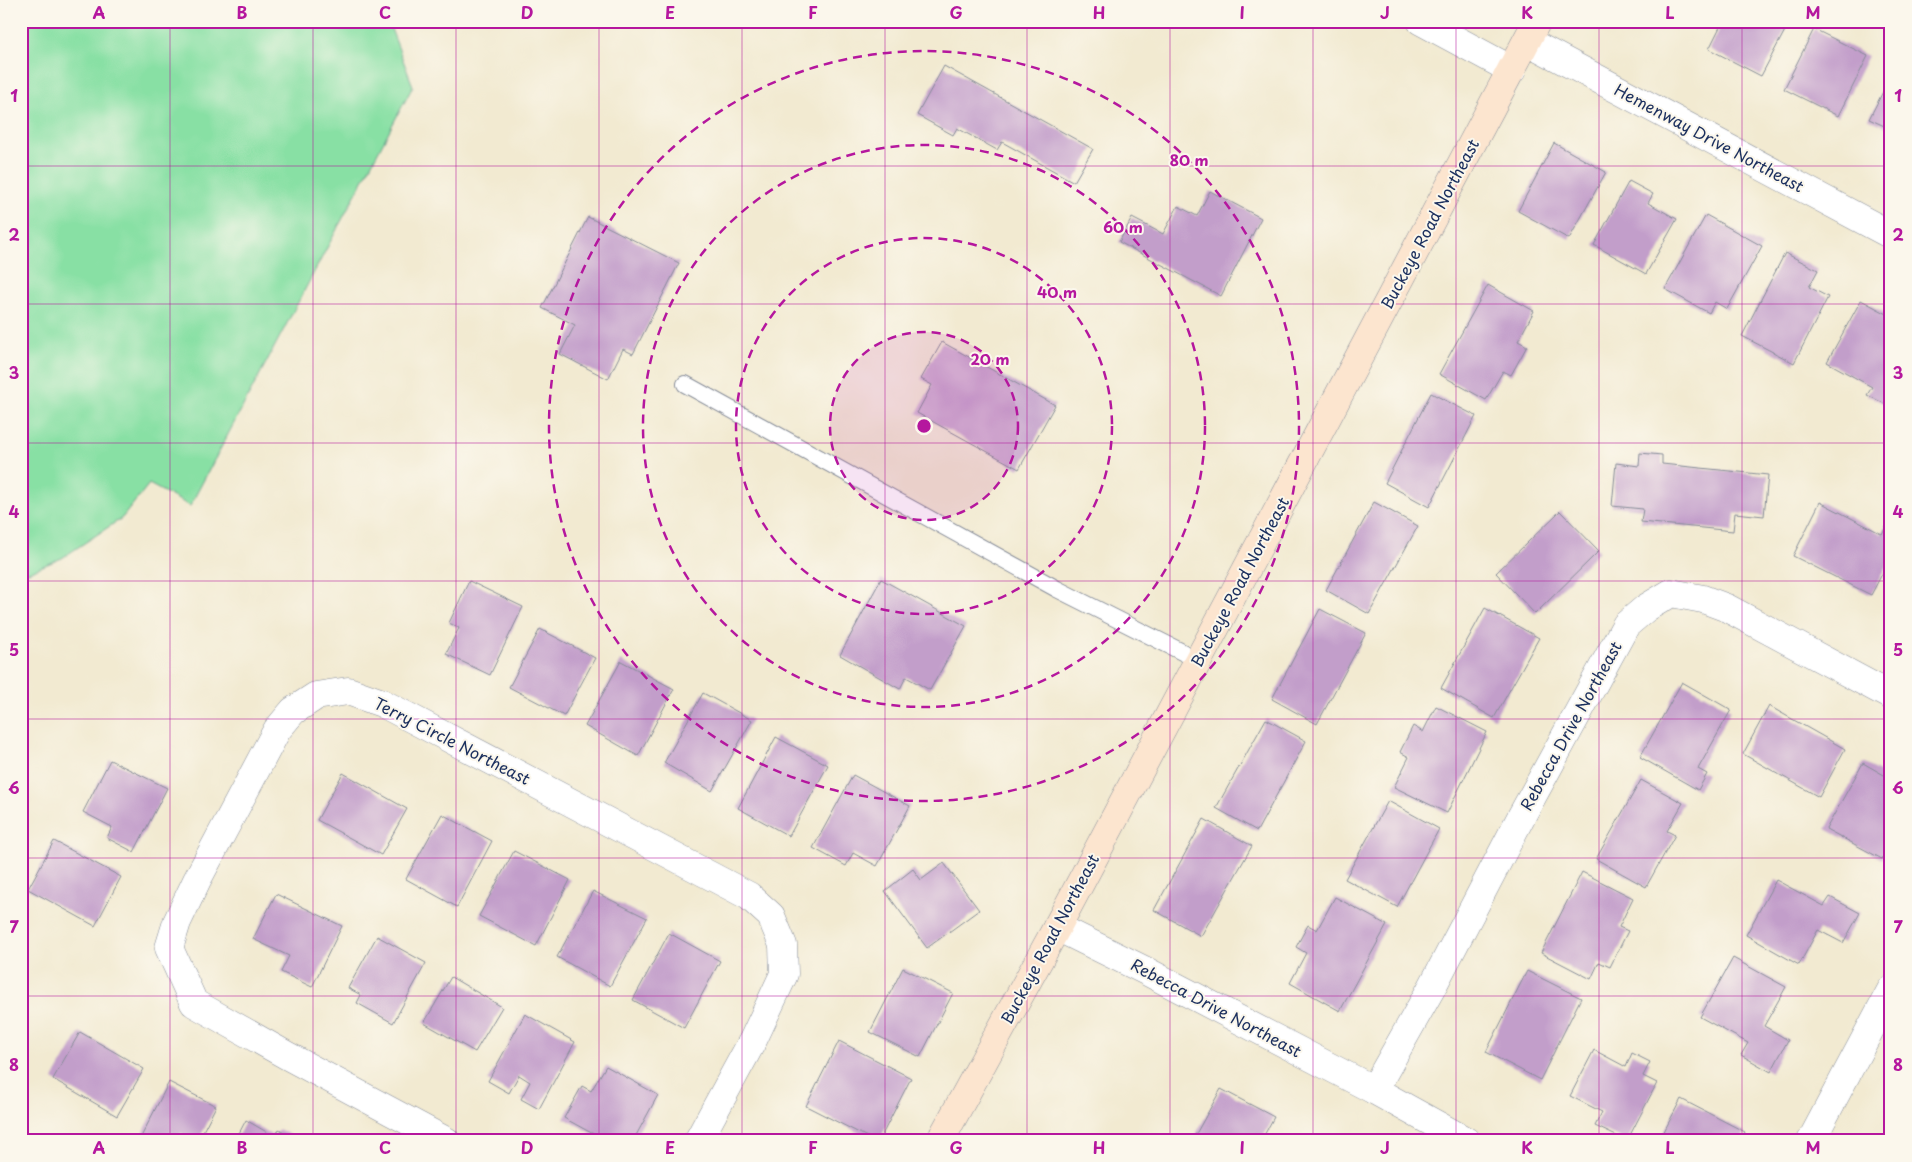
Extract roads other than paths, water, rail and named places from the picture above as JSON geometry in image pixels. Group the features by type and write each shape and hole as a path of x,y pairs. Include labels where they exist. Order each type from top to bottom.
{"street":[{"path":"1421,21 1512,70"},
{"name":"Buckeye Road Northeast","path":"940,1141 1057,927 1532,31"},
{"name":"Hemenway Drive Northeast","path":"1532,31 1891,235"},
{"name":"Rebecca Drive Northeast","path":"1374,1090 1431,989 1521,817 1626,625 1646,608 1671,593 1703,599 1727,608 1891,696"},
{"name":"Terry Circle Northeast","path":"446,1141 194,1003 169,948 177,922 197,880 277,730 292,711 316,696 348,691 382,703 749,896 771,916 783,945 784,974 753,1040 698,1141"},
{"name":"Rebecca Drive Northeast","path":"1057,927 1146,971 1374,1090 1466,1141"},
{"path":"1811,1141 1891,990"}],"lane":[{"path":"686,384 1057,589 1198,660"}]}
